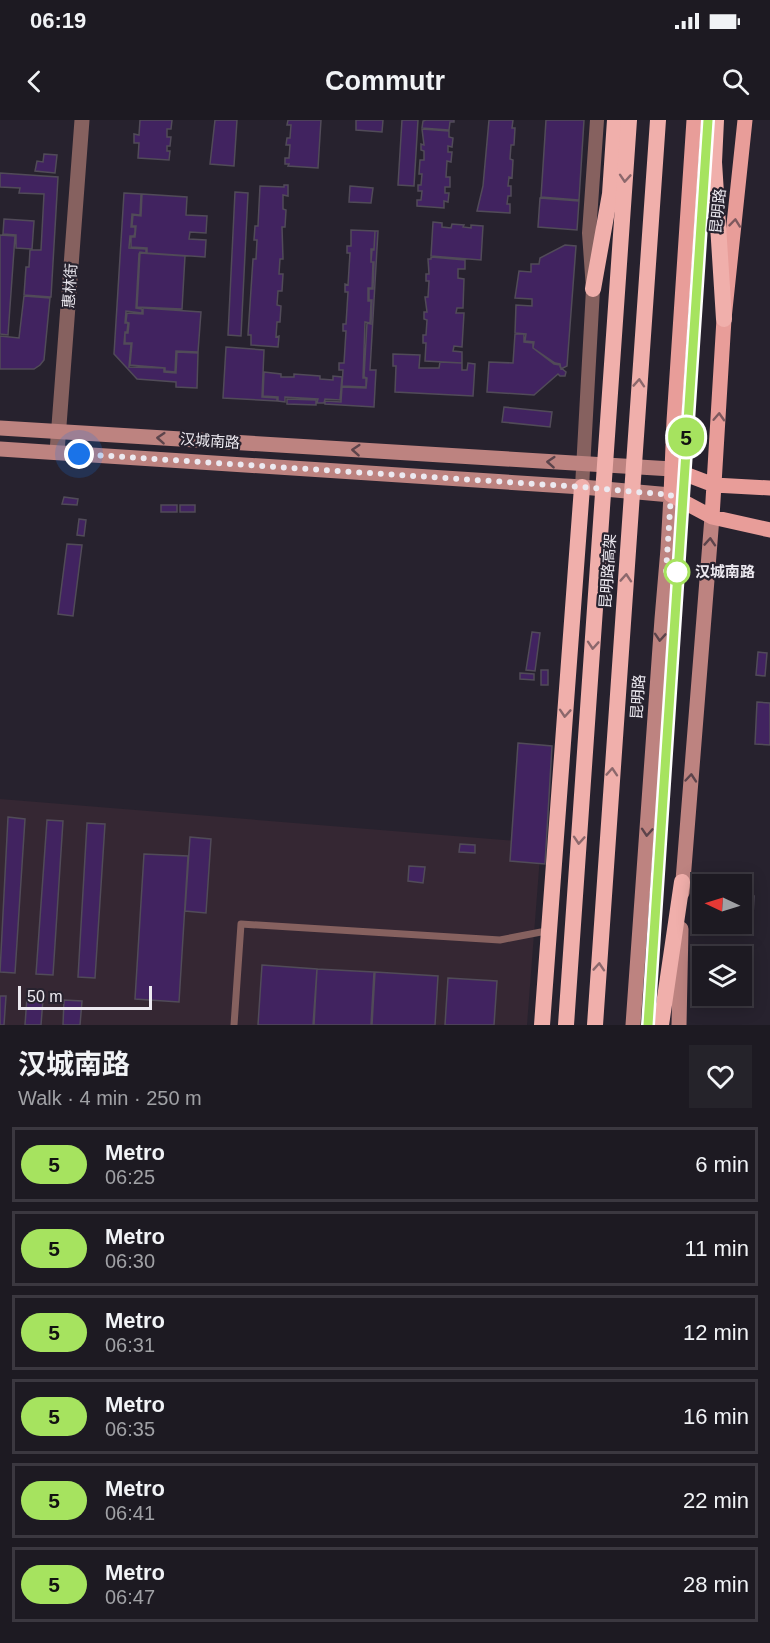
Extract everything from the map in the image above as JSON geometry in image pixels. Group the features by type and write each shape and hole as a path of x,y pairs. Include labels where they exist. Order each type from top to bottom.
{"highway":[{"path":"593,289 610,194 615,120"},
{"name":"昆明路高架","path":"567,1025 629,120"},
{"name":"昆明路高架","path":"595,1025 658,120"},
{"path":"716,120 714,162 724,318"},
{"path":"542,1025 582,487"},
{"path":"661,1025 682,882"}],"main road":[{"name":"昆明路","path":"633,1025 671,495 694,120"},
{"name":"昆明路","path":"679,1025 682,882 712,517 724,318 745,120"},
{"name":"汉城南路","path":"0,428 672,469"},
{"name":"汉城南路","path":"0,449 582,487 671,495"},
{"path":"672,469 714,485 770,488"},
{"path":"671,495 712,517 770,530"}],"street":[{"name":"惠林街","path":"57,452 81,120"},
{"path":"582,487 593,289 590,233 597,120"}],"lane":[{"path":"234,1025 240,924 500,940 541,932"}],"shaded area":[{"path":"0,799 541,843 527,1025 0,1025"}],"building":[{"path":"140,120 172,120 171,129 167,129 167,137 171,137 170,146 167,146 167,151 170,151 169,160 138,158 139,143 134,143 134,134 139,135"},
{"path":"215,120 237,120 234,166 210,164"},
{"path":"288,120 321,120 318,168 285,164 285,158 289,158 290,145 286,145 287,138 290,138 291,125 287,125"},
{"path":"356,120 383,120 382,132 356,130"},
{"path":"402,120 418,120 414,186 398,185"},
{"path":"454,120 454,122 450,122 449,130 422,128 423,121"},
{"path":"489,120 513,120 512,128 515,128 510,159 513,160 512,178 509,177 508,186 511,186 511,196 508,196 507,204 510,204 510,213 477,211 483,186"},
{"path":"546,120 584,120 579,200 541,197"},
{"path":"422,129 449,131 449,137 453,138 452,147 448,146 448,152 452,152 451,162 447,161 446,177 450,177 450,187 445,187 445,193 449,193 448,202 444,201 444,208 417,206 417,200 421,200 422,191 418,191 418,185 421,185 422,174 419,174 420,160 424,160 424,151 421,150 421,144 424,145"},
{"path":"44,154 57,155 55,173 35,171 37,161 43,162"},
{"path":"0,173 58,177 51,297 24,295 30,250 41,250 44,194 19,193 20,188 0,187"},
{"path":"288,185 288,196 283,195 283,209 286,210 285,227 282,227 283,259 280,259 279,274 283,274 282,291 278,291 277,305 281,306 280,322 277,322 278,347 251,345 251,335 248,335 253,259 256,259 257,240 254,240 255,226 258,226 260,186 284,187"},
{"path":"350,186 373,188 371,203 349,202"},
{"path":"235,192 248,193 241,336 228,335"},
{"path":"124,193 141,194 140,215 132,214 131,227 135,227 135,232 134,236 130,236 129,248 146,249 146,253 140,252 139,254 136,308 142,309 142,313 126,311 125,323 128,323 124,344 131,344 129,367 164,368 164,372 176,373 177,352 198,353 197,388 176,387 176,382 137,379 114,354"},
{"path":"142,194 187,197 186,215 207,216 206,233 190,232 189,239 206,240 205,257 147,253 147,248 131,247 131,237 135,237 136,226 132,226 133,215 141,216"},
{"path":"540,198 579,201 577,230 538,227"},
{"path":"4,219 34,221 32,249 16,248 16,235 3,234"},
{"path":"433,222 442,223 442,227 451,228 452,224 471,228 471,225 483,226 481,260 431,256"},
{"path":"351,230 375,231 374,249 371,249 372,288 368,288 368,301 371,301 370,323 365,322 363,378 366,378 366,387 342,386 343,370 339,370 339,363 344,363 346,331 343,331 343,324 346,324 348,292 345,292 345,284 348,285 350,253 347,253 347,246 351,246"},
{"path":"375,231 378,231 370,370 376,370 374,407 325,404 325,401 341,402 342,387 366,388 367,378 364,377 367,323 371,324 372,300 369,300 369,289 373,289 374,262 371,262"},
{"path":"0,235 15,236 8,335 0,334"},
{"path":"565,245 576,246 567,366 561,369 560,364 533,348 534,342 525,341 526,334 515,333 516,305 532,306 532,299 515,298 519,271 531,272 531,264 539,264 540,258"},
{"path":"140,253 185,256 182,309 137,307"},
{"path":"431,257 465,260 465,269 458,269 458,278 464,279 463,308 457,308 456,313 464,313 462,347 454,346 453,351 462,352 462,363 425,361 426,343 423,343 423,335 426,335 427,320 424,319 424,312 427,312 425,297 428,297 429,281 426,281 426,274 429,274 428,259"},
{"path":"24,296 50,298 44,360 34,369 0,369 0,336 19,338"},
{"path":"143,308 201,312 198,352 176,351 175,372 165,371 165,368 130,365 132,343 125,343 125,333 128,333 129,323 126,322 127,313 143,314"},
{"path":"515,334 524,334 524,342 533,343 533,348 554,364 560,365 566,372 565,376 558,374 534,395 487,392 489,362 513,363"},
{"path":"226,347 264,350 262,397 277,398 277,401 223,398"},
{"path":"393,354 420,355 419,368 439,368 440,362 462,363 462,370 467,370 468,363 475,364 473,396 395,392 396,366 393,366"},
{"path":"264,372 281,374 281,377 294,377 294,374 320,376 320,379 333,380 333,376 342,377 340,400 325,399 324,403 317,403 318,399 285,397 285,402 278,401 278,397 263,396"},
{"path":"287,399 316,400 316,405 287,404"},
{"path":"504,407 552,412 550,427 502,422"},
{"path":"64,497 78,499 77,505 62,504"},
{"path":"161,505 177,505 177,512 161,512"},
{"path":"180,505 195,505 195,512 180,512"},
{"path":"79,519 86,520 84,536 77,535"},
{"path":"67,544 82,545 73,616 58,614"},
{"path":"532,632 540,633 535,671 526,670"},
{"path":"758,652 767,653 765,676 756,675"},
{"path":"541,670 548,670 548,685 541,685"},
{"path":"520,673 534,674 534,680 520,679"},
{"path":"757,702 770,703 770,745 755,744"},
{"path":"518,743 552,746 545,864 510,861"},
{"path":"8,817 25,819 15,973 0,972"},
{"path":"47,820 63,821 53,975 36,974"},
{"path":"87,823 105,824 95,978 78,977"},
{"path":"190,837 211,839 206,913 185,911"},
{"path":"460,844 475,845 475,853 459,852"},
{"path":"144,854 188,856 179,1002 135,999"},
{"path":"409,866 425,867 423,883 408,881"},
{"path":"752,896 754,896 753,916"},
{"path":"262,965 317,969 313,1025 258,1025"},
{"path":"317,969 374,972 371,1025 314,1025"},
{"path":"375,972 438,976 435,1025 372,1025"},
{"path":"448,978 497,981 494,1025 445,1025"},
{"path":"0,996 6,996 4,1025 0,1025"},
{"path":"27,997 43,999 41,1025 25,1025"},
{"path":"64,1000 82,1001 80,1025 63,1025"}],"metro line":[{"name":"5","path":"648,1025 708,120"}],"place":[{"name":"汉城南路","path":"677,572"}],"route":[{"path":"79,454 582,487 671,495 666,572 677,572"}]}
